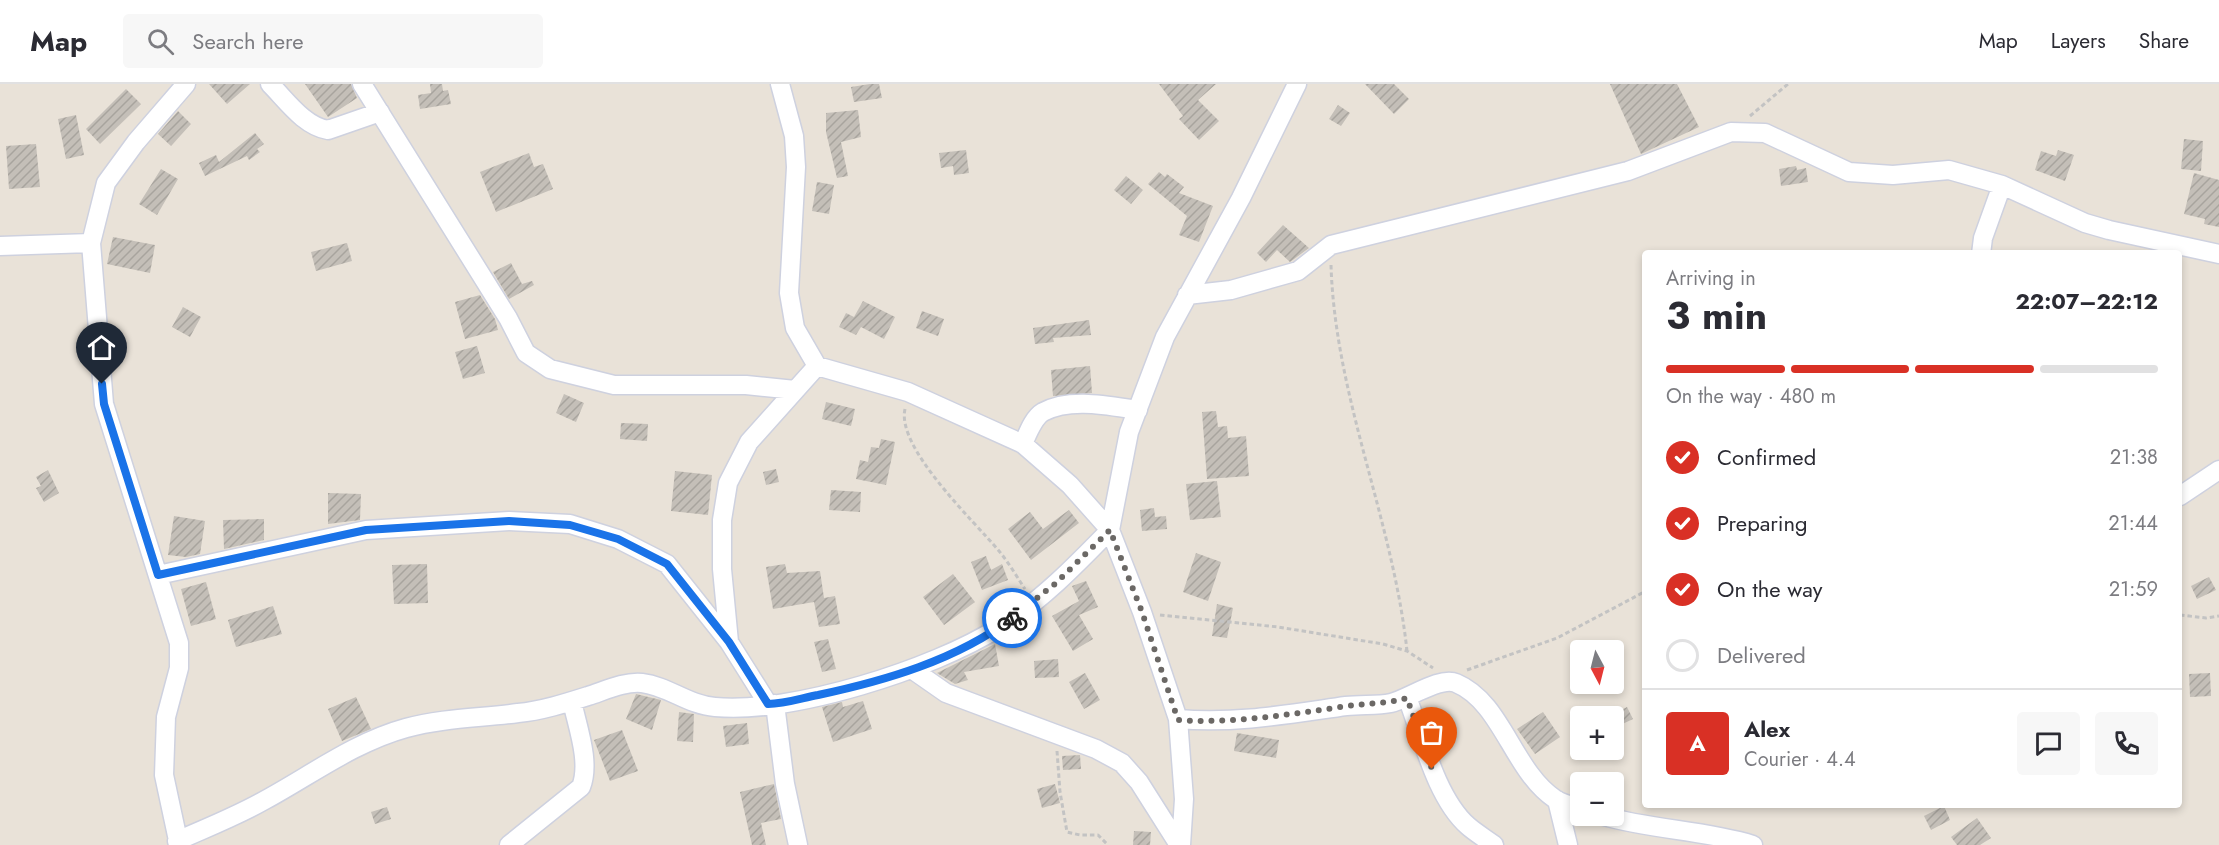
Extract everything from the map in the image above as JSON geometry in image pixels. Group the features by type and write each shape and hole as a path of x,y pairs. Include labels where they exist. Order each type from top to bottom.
{"street":[{"path":"186,84 136,142 106,183 92,243 104,404 179,643 179,668 166,717 164,776 178,843 263,802 347,752 406,728 469,717 521,713 572,701 619,686 641,683 657,687 689,703 716,708 771,704 852,688 913,670 998,629 1034,602 1110,530 1129,432 1165,338 1241,198 1298,84"},
{"path":"270,84 309,123 320,129 328,130 380,112"},
{"path":"362,84 508,318 526,353 549,369 614,385 746,385 795,390"},
{"path":"780,84 795,136 796,167 789,293 795,328 817,366 908,393 1023,444 1070,485 1110,530 1142,612 1178,720 1184,799 1180,845"},
{"path":"1187,295 1232,290 1298,270 1330,245 1628,171 1731,132 1765,133 1849,172 1893,175 1949,170 2002,185 2085,223 2219,254"},
{"path":"1982,250 1983,238 2002,185"},
{"path":"0,246 92,243"},
{"path":"729,642 722,569 722,520 728,483 749,442 817,366"},
{"path":"1023,444 1033,423 1042,412 1060,406 1086,405 1138,410"},
{"path":"2182,495 2219,470"},
{"path":"158,575 366,530 509,521 570,525 618,539 667,564 729,642 771,704 798,845"},
{"path":"913,670 946,693 1096,749 1122,763 1139,782 1180,845"},
{"path":"1178,720 1247,721 1353,705 1390,703 1450,679 1468,688 1489,711 1529,775 1557,800 1570,804"},
{"path":"1407,698 1432,769 1446,796 1466,825 1494,845"},
{"path":"509,845 581,787 585,779 584,762 572,701"},
{"path":"1557,800 1568,845"},
{"path":"1624,822 1686,829 1753,845"}],"path":[{"path":"1731,132 1788,84"},
{"path":"1330,245 1332,311 1362,448 1396,580 1407,651"},
{"path":"908,393 903,417 908,436 943,490 1000,552 1034,602"},
{"path":"1142,612 1278,627 1383,644 1407,651 1450,679 1487,661 1557,638 1642,593"},
{"path":"2182,615 2219,616"},
{"path":"1055,733 1060,792 1067,832 1080,836 1098,835 1108,845"}],"building":[{"path":"209,84 250,84 227,104"},
{"path":"305,84 351,84 357,98 328,117"},
{"path":"430,84 442,84 443,91 448,90 451,104 420,109 418,95 431,93"},
{"path":"879,84 882,98 854,102 851,87"},
{"path":"1159,84 1216,84 1198,100 1219,121 1199,140 1179,119 1183,116"},
{"path":"1365,84 1394,84 1409,99 1394,114"},
{"path":"1610,84 1677,84 1699,127 1641,154"},
{"path":"126,89 141,104 100,144 86,129"},
{"path":"1338,105 1350,113 1341,126 1329,119"},
{"path":"858,110 861,137 841,142 848,176 837,178 826,132 826,113"},
{"path":"178,111 191,124 171,146 158,134"},
{"path":"76,115 84,155 66,159 58,119"},
{"path":"255,133 264,144 257,149 260,152 249,160 247,156 205,176 199,163 216,155 219,162"},
{"path":"2184,139 2203,141 2201,171 2181,169"},
{"path":"36,144 40,187 9,189 6,146"},
{"path":"966,150 969,173 954,175 953,166 941,168 939,153"},
{"path":"2058,150 2074,155 2065,181 2035,170 2041,151 2056,156"},
{"path":"529,153 534,167 543,164 553,189 496,212 480,172"},
{"path":"1796,166 1797,170 1806,168 1808,182 1781,186 1779,169"},
{"path":"161,169 178,179 157,215 139,204"},
{"path":"1159,172 1165,177 1167,174 1184,187 1179,193 1213,206 1199,242 1179,235 1187,216 1148,184"},
{"path":"2194,173 2219,180 2219,227 2204,224 2205,219 2184,214"},
{"path":"1126,176 1143,190 1131,204 1114,190"},
{"path":"817,182 834,185 829,214 812,211"},
{"path":"1283,225 1309,248 1290,262 1277,250 1266,262 1257,253"},
{"path":"113,237 155,245 150,273 107,264"},
{"path":"347,243 352,261 316,271 311,252"},
{"path":"511,263 522,284 532,281 534,285 509,299 493,272"},
{"path":"480,295 495,319 498,330 465,339 455,302"},
{"path":"863,301 895,317 884,339 861,327 856,335 839,327 846,313 854,317"},
{"path":"183,307 201,317 190,337 172,327"},
{"path":"922,311 944,319 938,336 916,328"},
{"path":"1089,320 1091,335 1053,338 1054,342 1035,344 1033,328"},
{"path":"477,346 485,373 463,379 455,352"},
{"path":"1090,366 1092,393 1053,396 1051,370"},
{"path":"564,394 584,403 576,422 556,413"},
{"path":"826,402 855,409 851,426 822,419"},
{"path":"1216,411 1218,427 1227,426 1228,438 1246,436 1249,476 1207,479 1202,412"},
{"path":"621,423 648,424 647,441 620,439"},
{"path":"881,439 895,442 886,485 856,479 860,460 868,462 871,447 879,448"},
{"path":"776,469 779,482 766,485 763,472"},
{"path":"48,470 59,493 44,502 36,488 41,486 36,477"},
{"path":"675,471 712,475 708,515 671,511"},
{"path":"1217,481 1221,517 1190,520 1186,484"},
{"path":"831,490 861,492 860,512 829,510"},
{"path":"328,493 361,494 360,520 328,524"},
{"path":"1154,508 1155,517 1166,516 1167,529 1142,531 1140,510"},
{"path":"1069,510 1079,523 1031,560 1008,529 1030,512 1043,529"},
{"path":"174,516 205,521 200,554 186,557 168,555"},
{"path":"264,519 264,540 224,549 223,520"},
{"path":"1196,553 1221,562 1208,601 1183,592"},
{"path":"986,556 991,570 1002,564 1008,580 982,590 971,562"},
{"path":"427,564 428,603 394,604 392,565"},
{"path":"785,564 787,573 820,571 824,598 835,596 840,624 819,627 814,602 773,609 766,567"},
{"path":"953,574 975,602 944,625 923,597"},
{"path":"2209,577 2216,590 2197,599 2191,586"},
{"path":"1086,581 1098,607 1079,615 1093,639 1073,651 1052,616 1079,601 1072,586"},
{"path":"206,582 216,619 191,626 181,589"},
{"path":"1217,604 1233,608 1227,638 1212,636"},
{"path":"273,606 282,634 236,647 228,620"},
{"path":"828,639 836,669 822,672 814,642"},
{"path":"995,644 999,666 964,672 968,680 955,684 937,673"},
{"path":"1058,659 1059,677 1035,678 1034,661"},
{"path":"1085,673 1100,700 1084,709 1069,682"},
{"path":"2210,673 2211,696 2190,697 2189,674"},
{"path":"636,694 661,700 652,730 626,719"},
{"path":"356,697 371,729 342,741 328,709"},
{"path":"863,701 872,729 833,742 822,707 842,702 843,707"},
{"path":"1627,707 1633,719 1624,723 1624,709"},
{"path":"679,712 694,714 693,742 677,741"},
{"path":"1543,712 1560,737 1535,754 1517,729"},
{"path":"747,723 749,744 726,747 723,726"},
{"path":"622,730 638,771 610,781 594,740"},
{"path":"1237,733 1279,740 1276,758 1234,751"},
{"path":"1080,755 1081,769 1063,770 1062,756"},
{"path":"774,784 781,819 761,823 766,845 752,845 740,792"},
{"path":"1055,784 1060,803 1042,808 1037,789"},
{"path":"387,807 391,819 375,824 371,812"},
{"path":"1945,808 1950,820 1931,830 1924,816"},
{"path":"1977,818 1991,838 1980,845 1957,845 1951,837"},
{"path":"1134,831 1151,832 1150,845 1133,845"}],"way so far":[{"path":"1012,618 1056,583 1110,530 1142,612 1178,720 1247,721 1353,705 1390,703 1407,698 1432,769"}],"route":[{"path":"102,384 104,404 158,575 366,530 509,521 570,525 618,539 667,564 729,642 768,704 852,688 913,670 998,629 1012,618"}]}
